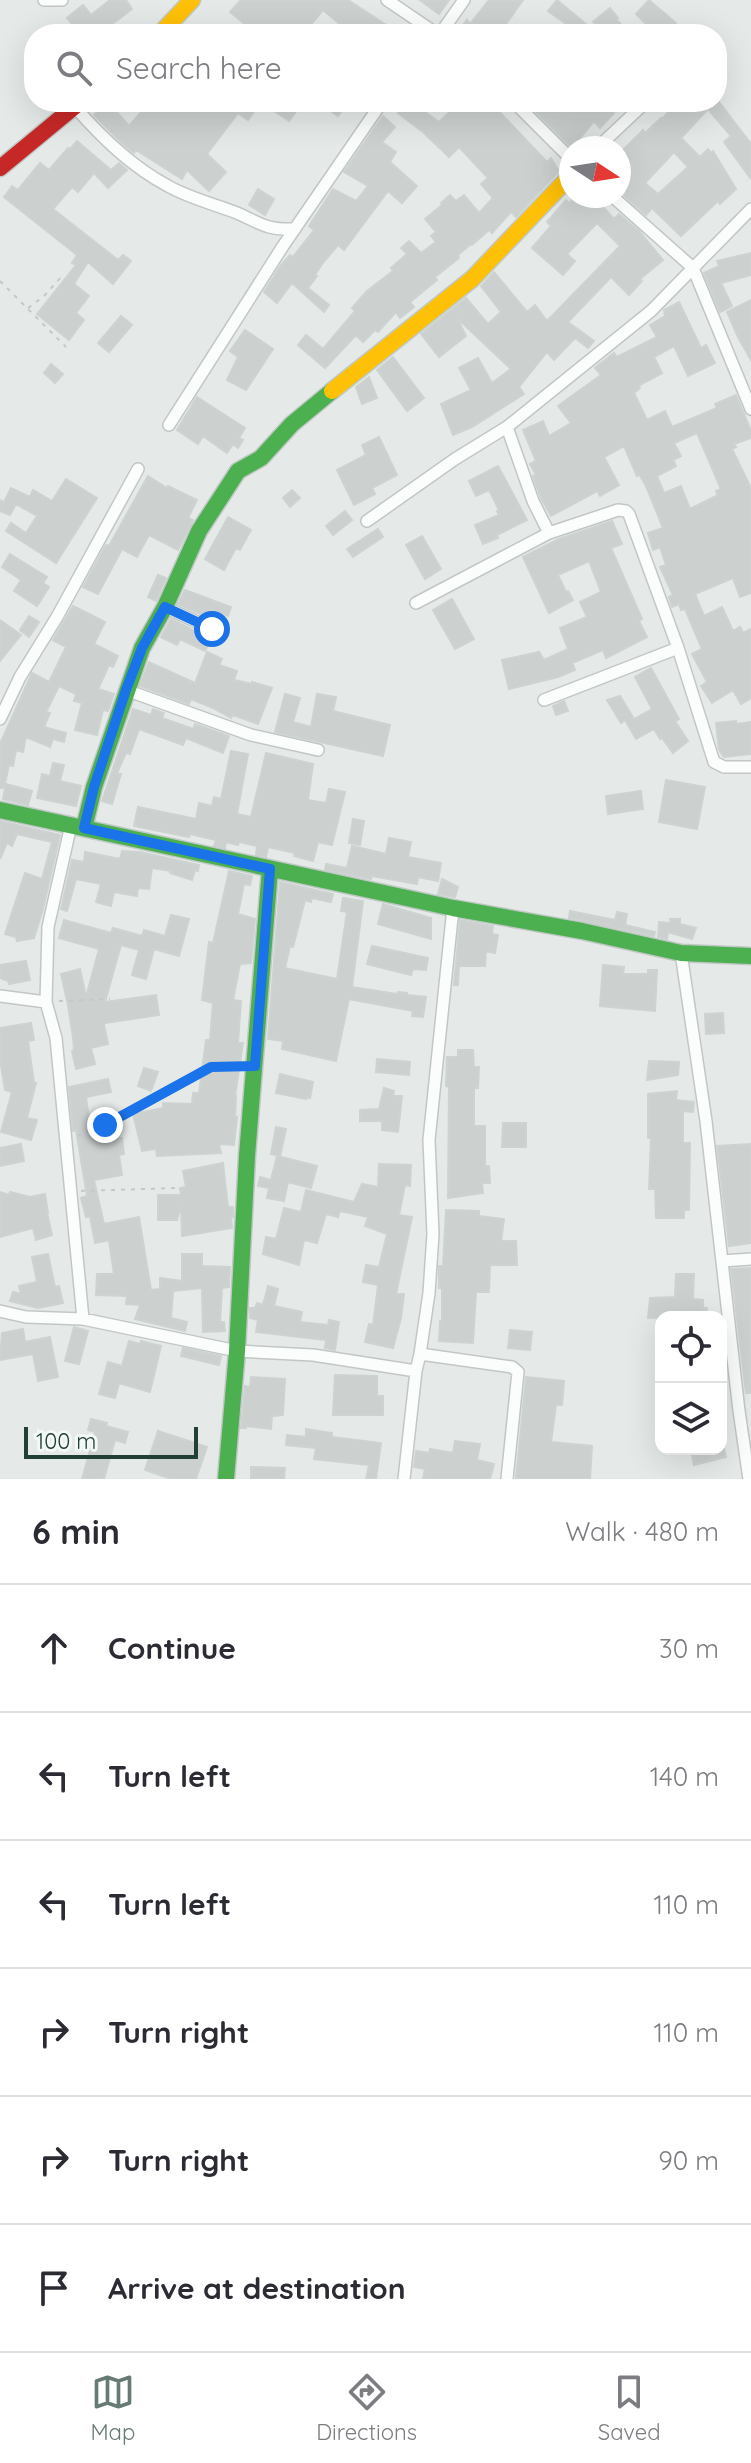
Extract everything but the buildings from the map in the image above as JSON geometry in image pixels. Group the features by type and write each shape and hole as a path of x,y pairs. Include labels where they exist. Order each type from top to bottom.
{"street":[{"path":"44,0 62,0"},
{"path":"169,24 192,0"},
{"path":"387,0 423,24"},
{"path":"446,24 464,0"},
{"path":"0,168 68,112"},
{"path":"84,112 103,139 134,165 170,187 272,229 295,229"},
{"path":"169,425 283,246 375,112"},
{"path":"524,112 559,147"},
{"path":"610,136 635,112"},
{"path":"83,1319 56,1038 46,1002 48,927 78,826 142,648 165,607 199,531 242,470 271,448 292,424 472,279 559,188"},
{"path":"626,208 693,268 751,408"},
{"path":"367,521 455,459 507,427 651,311 751,209"},
{"path":"272,229 283,246"},
{"path":"507,427 533,501 549,533"},
{"path":"0,719 20,677 57,617 138,469"},
{"path":"416,603 549,533 618,510 626,511 678,648 714,762 724,767 751,767"},
{"path":"165,607 212,629"},
{"path":"544,700 678,648"},
{"path":"126,690 251,735 318,750"},
{"path":"0,810 453,908 582,931 681,953 751,956"},
{"path":"226,1479 270,869"},
{"path":"404,1479 416,1371 429,1293 433,1234 429,1140 453,908"},
{"path":"681,953 745,1410 749,1479"},
{"path":"0,996 46,1002"},
{"path":"722,1261 751,1259"},
{"path":"0,1311 26,1317 83,1319 237,1351 313,1355 416,1371"},
{"path":"420,1354 512,1367 518,1372 507,1479"}],"path":[{"path":"27,309 63,275"},
{"path":"0,281 66,347"},
{"path":"46,1002 110,999"},
{"path":"66,1141 105,1125 211,1067 255,1066"},
{"path":"71,1191 176,1188"}],"traffic: fast":[{"path":"84,828 94,787 142,648 165,607 199,531 238,471 261,458 292,424 332,391"},
{"path":"0,810 453,908 582,931 681,953 751,956"},
{"path":"226,1479 270,869"}],"traffic: slow":[{"path":"169,24 192,0"},
{"path":"332,391 472,279 559,188"}],"traffic: jam":[{"path":"0,168 68,112"}],"route":[{"path":"105,1125 211,1067 255,1066 270,869 84,828 126,690 142,648 165,607 212,629"}]}
